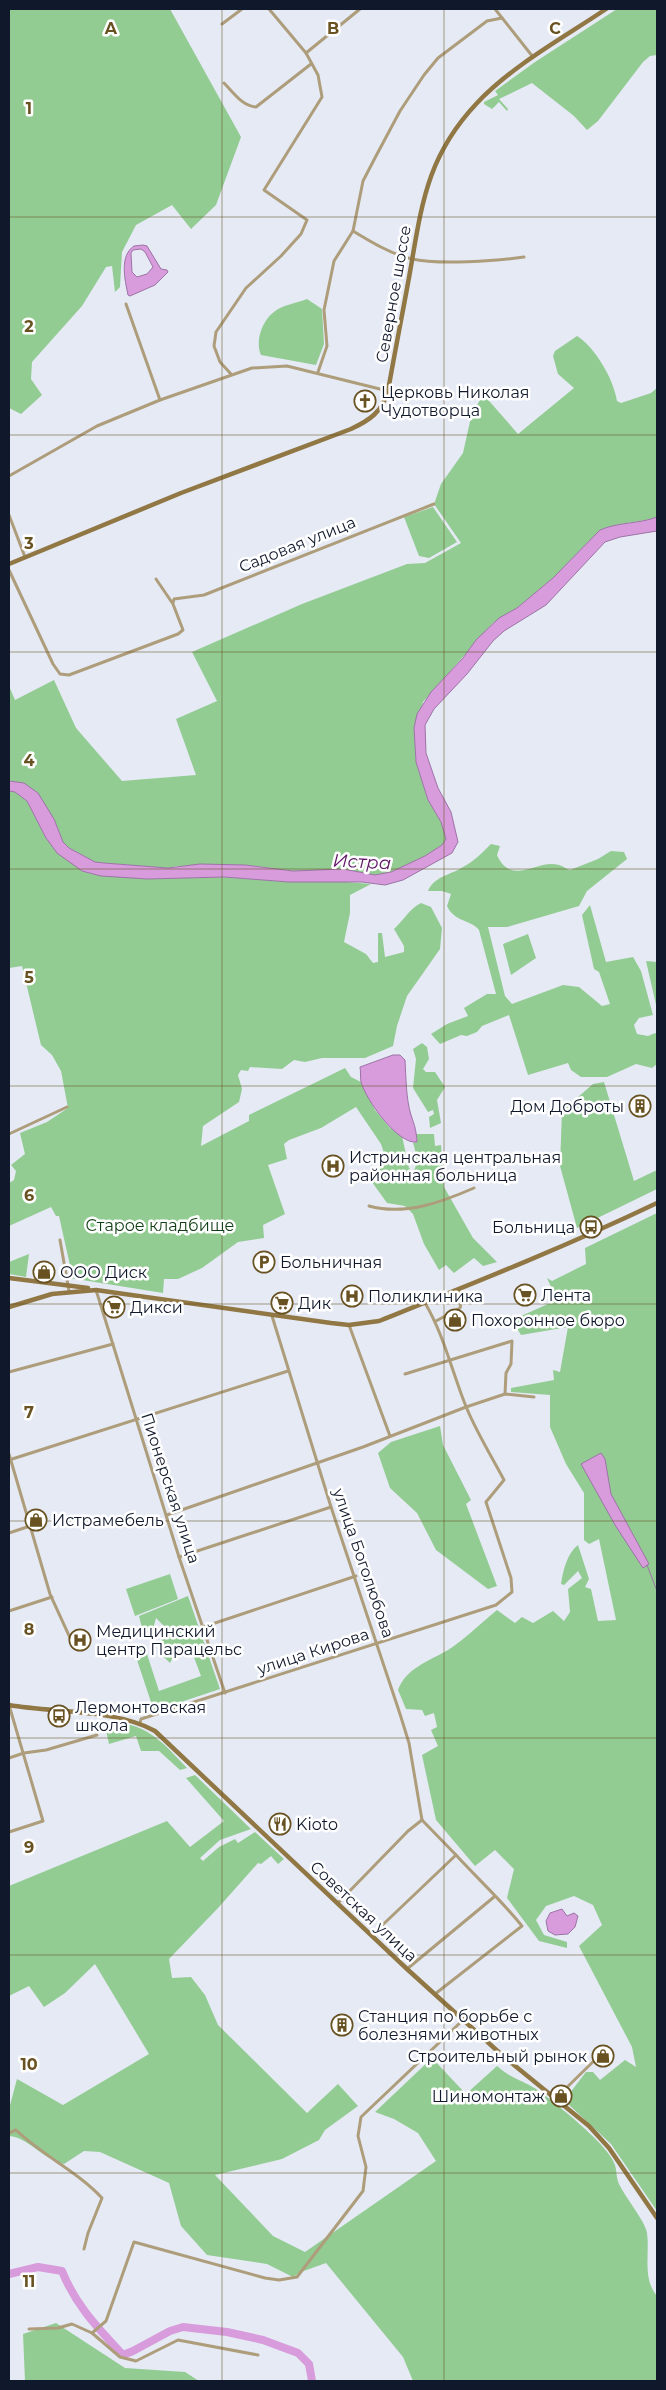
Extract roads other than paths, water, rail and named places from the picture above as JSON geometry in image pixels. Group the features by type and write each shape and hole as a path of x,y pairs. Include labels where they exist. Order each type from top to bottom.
{"main road":[{"name":"Северное шоссе","path":"9,564 181,493 351,429 375,416 385,403 388,391 425,190 440,152 477,103 497,85 533,58 606,9"},
{"path":"9,1278 69,1289 96,1290 272,1316 349,1325 379,1321 487,1279 574,1242 657,1203"},
{"path":"52,1294 60,1288 55,1285"},
{"path":"9,1307 69,1289"},
{"name":"Советская улица","path":"9,1705 140,1723 155,1731 407,1969 503,2056 589,2126 609,2148 657,2218"}],"street":[{"path":"222,24 242,9"},
{"path":"231,374 220,362 214,346 216,332 246,288 281,256 300,234 307,220 264,190 322,97 318,75 306,54 269,9"},
{"path":"306,54 360,9"},
{"path":"495,9 533,58"},
{"path":"318,372 327,346 324,310 334,262 353,231 363,181 400,111 424,74 438,58 476,28 486,21 502,18"},
{"path":"224,83 243,102 256,107 311,64"},
{"path":"353,231 384,249 412,259 473,261 524,256"},
{"path":"126,304 160,400"},
{"path":"9,476 97,426 160,400 252,368 279,366 318,372 388,391"},
{"name":"Садовая улица","path":"173,604 174,599 204,595 298,556 434,504"},
{"path":"9,515 25,557"},
{"path":"9,570 52,664 60,674 70,676 178,634 183,630 173,604 156,579"},
{"path":"9,1134 67,1107"},
{"path":"369,1206 386,1209 411,1209 474,1188"},
{"path":"60,1240 69,1289"},
{"name":"Пионерская улица","path":"96,1290 179,1557 225,1693"},
{"path":"436,1321 460,1308 462,1299 459,1290"},
{"path":"425,1303 436,1321 466,1407"},
{"name":"улица Боголюбова","path":"272,1316 288,1371 409,1743 422,1820"},
{"path":"349,1325 390,1436"},
{"path":"405,1374 448,1359 512,1341 511,1364 506,1372 505,1394"},
{"path":"9,1372 113,1344"},
{"path":"10,1460 288,1371"},
{"path":"167,1515 505,1394 534,1397"},
{"name":"улица Кирова","path":"140,1723 141,1719 155,1714 496,1605 512,1592 511,1578 486,1502 504,1480 466,1407"},
{"path":"9,1454 52,1597 72,1642"},
{"path":"179,1557 332,1507"},
{"path":"9,1534 30,1526"},
{"path":"203,1627 356,1576"},
{"path":"9,1611 52,1597"},
{"path":"9,1705 43,1820 9,1832"},
{"path":"9,1758 97,1736"},
{"path":"338,1903 408,1831 422,1820 494,1897 506,1906 522,1926 435,1994"},
{"path":"372,1935 456,1855"},
{"path":"407,1969 494,1897"},
{"path":"92,2333 106,2321 134,2242 265,2278 278,2280 296,2277 363,2191 366,2168 358,2136 361,2117 463,2019"},
{"path":"556,2098 604,2052"},
{"path":"9,2133 16,2130 53,2160 65,2166 102,2198 84,2248"},
{"path":"30,2329 58,2328 72,2324 92,2333 120,2357 136,2361 178,2340 258,2354"}],"waterway":[{"path":"647,1565 657,1591"},
{"path":"9,2274 38,2267 62,2271 81,2306 96,2326 123,2355 170,2331 183,2327 227,2332 263,2340 298,2353 309,2364 312,2381"}],"place":[{"name":"Церковь Николая Чудотворца","path":"365,401"},
{"name":"Дом Доброты","path":"640,1106"},
{"name":"Истринская центральная районная больница","path":"333,1166"},
{"name":"Больница","path":"591,1227"},
{"name":"Больничная","path":"264,1262"},
{"name":"ООО Диск","path":"44,1272"},
{"name":"Лента","path":"525,1295"},
{"name":"Поликлиника","path":"352,1296"},
{"name":"Дик","path":"282,1303"},
{"name":"Дикси","path":"114,1307"},
{"name":"Похоронное бюро","path":"455,1320"},
{"name":"Истрамебель","path":"36,1520"},
{"name":"Медицинский центр Парацельс","path":"80,1640"},
{"name":"Лермонтовская школа","path":"59,1716"},
{"name":"Kioto","path":"280,1824"},
{"name":"Станция по борьбе с болезнями животных","path":"342,2025"},
{"name":"Строительный рынок","path":"603,2056"},
{"name":"Шиномонтаж","path":"561,2096"}],"water label":[{"name":"Истра","path":"362,862"}],"park label":[{"name":"Старое кладбище","path":"160,1225"}]}
